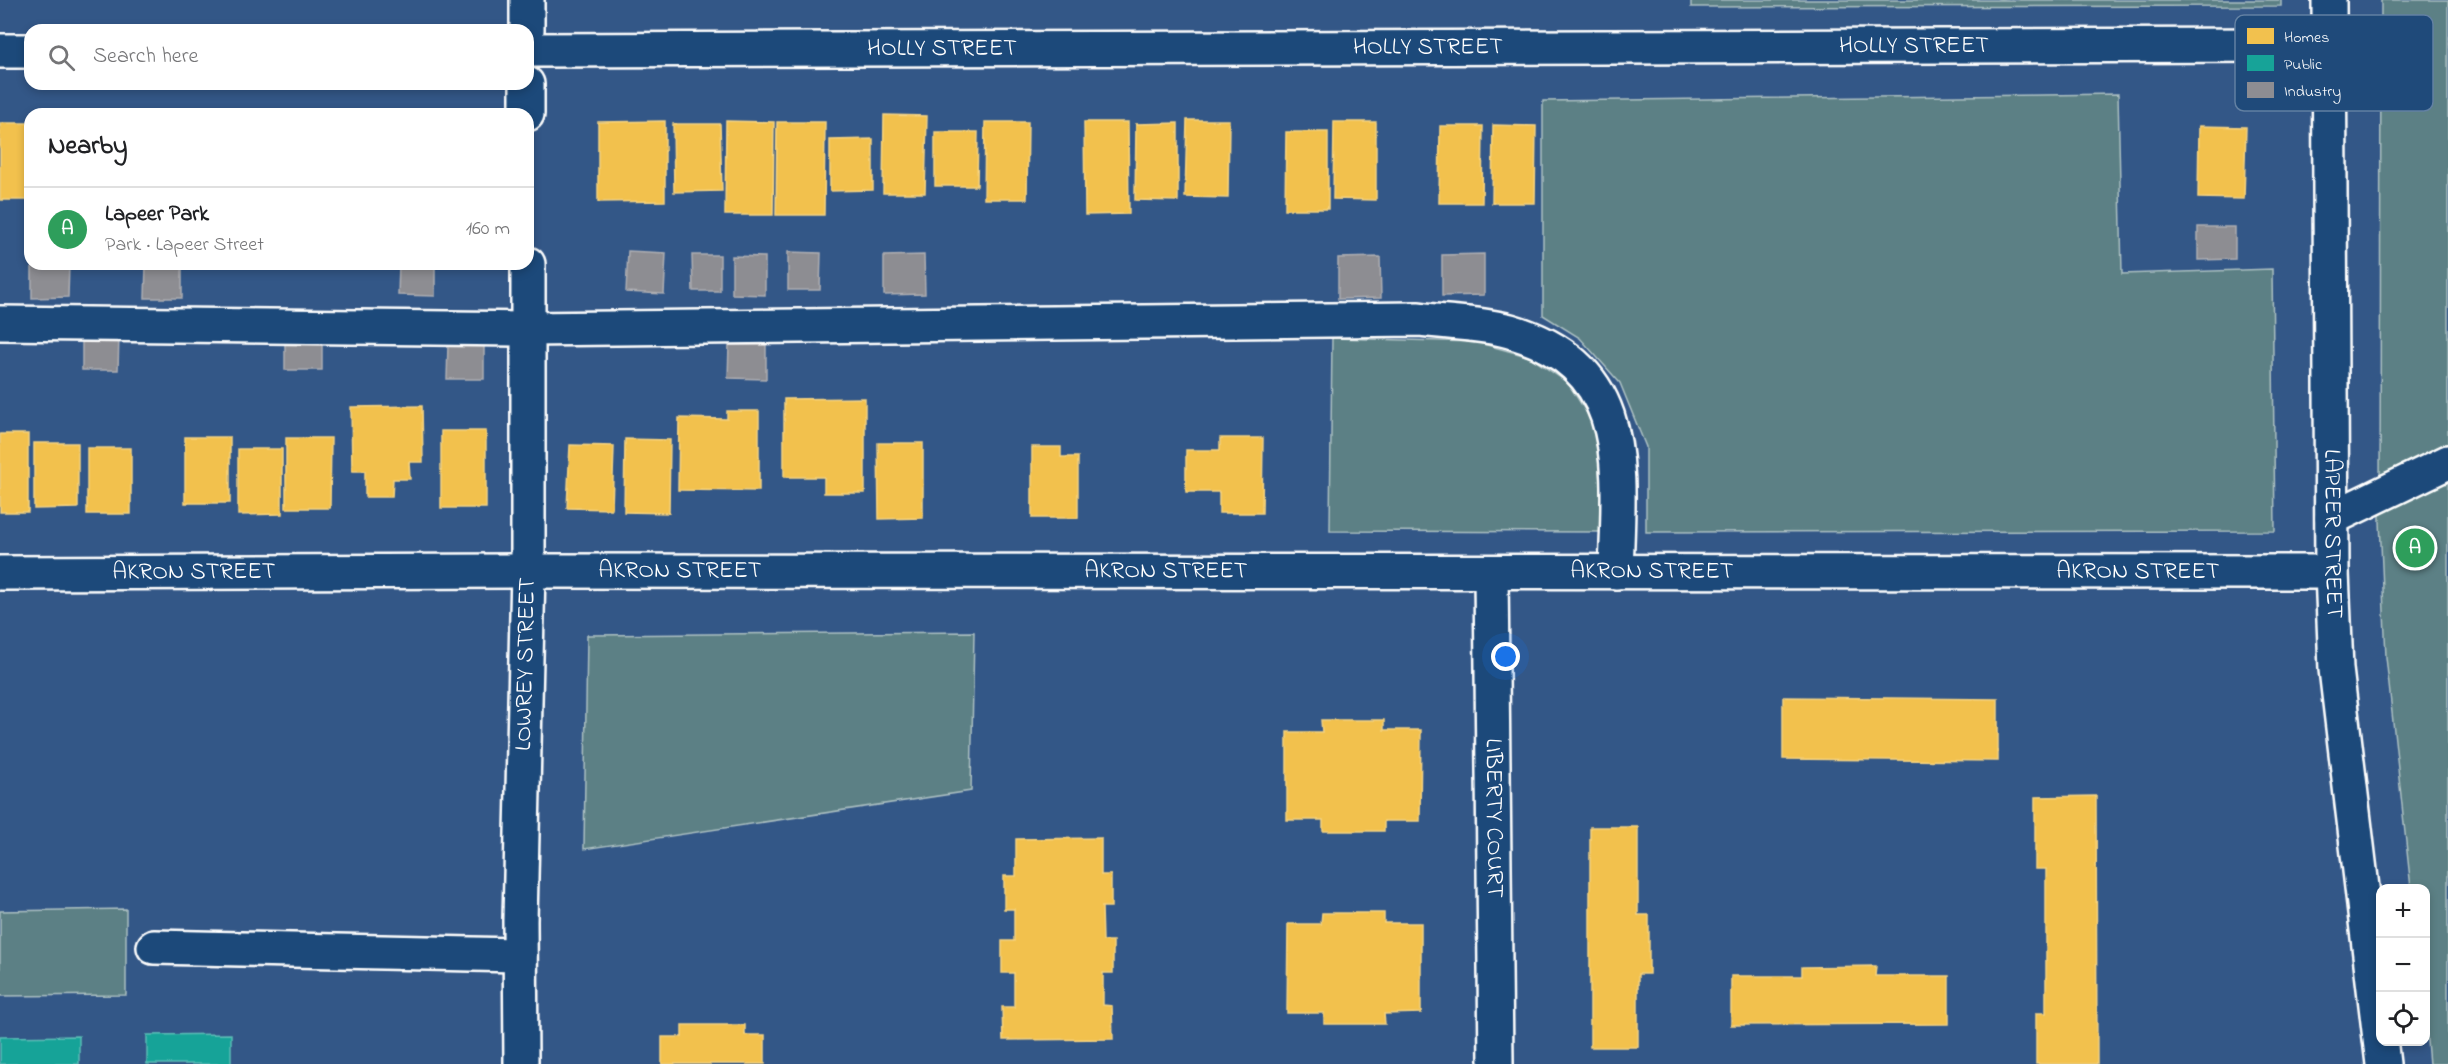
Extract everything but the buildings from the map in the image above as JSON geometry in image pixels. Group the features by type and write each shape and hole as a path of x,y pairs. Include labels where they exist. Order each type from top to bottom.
{"street":[{"path":"527,0 527,24"},
{"name":"HOLLY STREET","path":"534,50 2235,45"},
{"path":"0,51 24,51"},
{"path":"527,90 527,108"},
{"name":"LAPEER STREET","path":"2329,111 2332,572 2336,669 2383,1064"},
{"name":"LOWREY STREET","path":"521,1064 520,955 528,571 528,270"},
{"path":"0,323 528,329 1419,319 1508,331 1536,341 1557,352 1578,368 1603,403 1616,447 1618,469 1616,572"},
{"path":"2332,518 2448,462"},
{"name":"LIBERTY COURT","path":"1491,572 1496,1064"},
{"name":"AKRON STREET","path":"0,573 2332,572"},
{"path":"154,947 520,955"}],"green space":[{"path":"1691,0 2281,0 2281,6 1691,7"},
{"path":"2381,0 2448,0 2448,1064 2429,1064 2430,884 2411,884 2386,657 2380,521 2381,111 2433,111 2433,15 2381,15"},
{"path":"2118,94 2122,274 2272,269 2275,531 1646,532 1646,447 1620,383 1580,338 1543,315 1543,101"},
{"path":"1332,338 1476,342 1530,357 1568,383 1590,418 1602,455 1604,532 1330,531"},
{"path":"974,632 971,791 584,849 587,635"},
{"path":"126,909 126,995 0,996 0,911"}],"place":[{"name":"Lapeer Park","path":"2415,548"}]}
